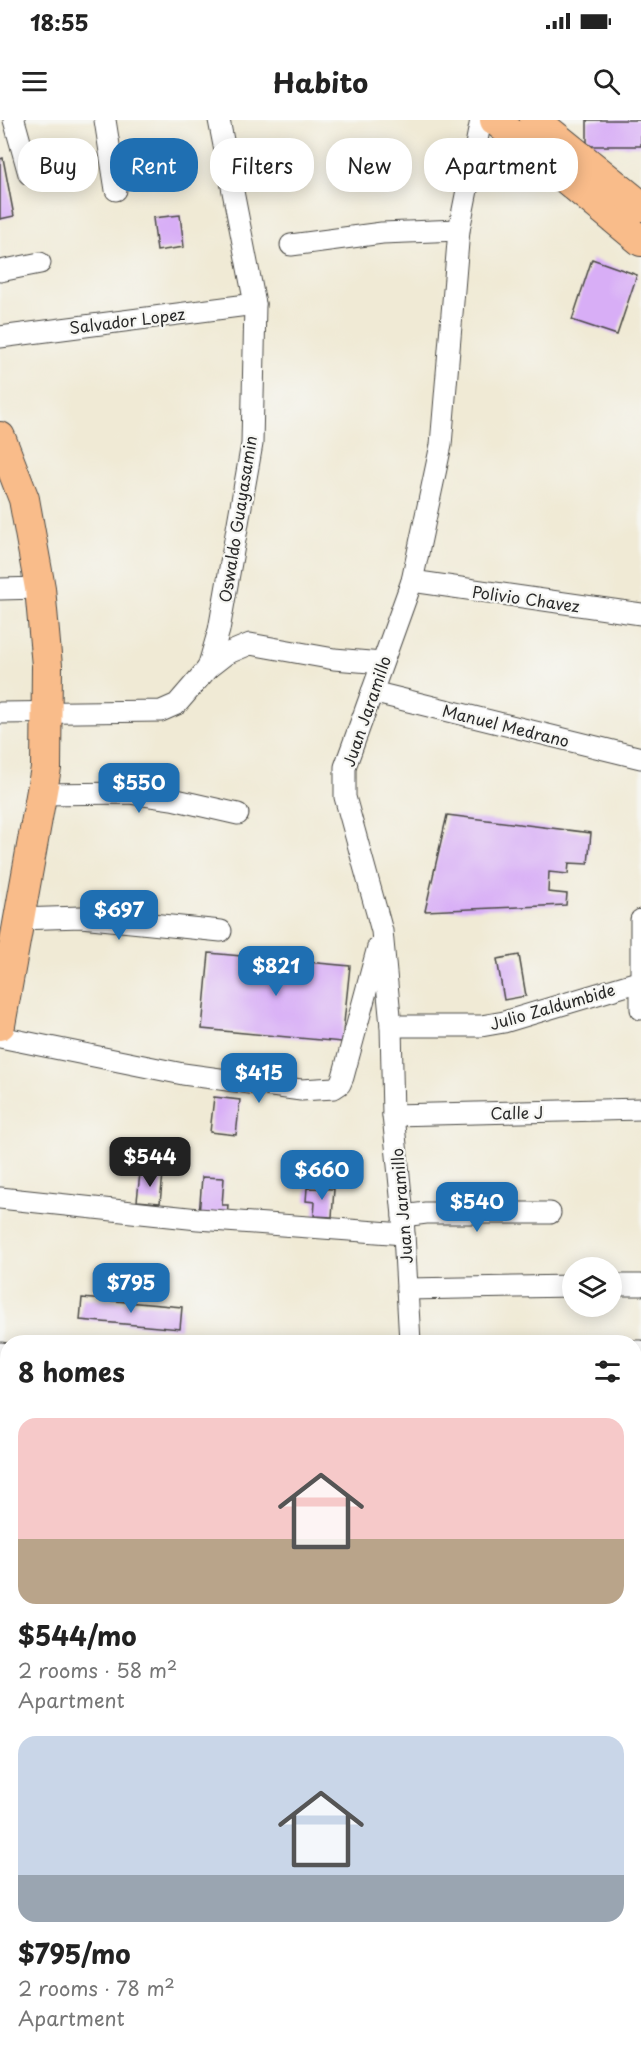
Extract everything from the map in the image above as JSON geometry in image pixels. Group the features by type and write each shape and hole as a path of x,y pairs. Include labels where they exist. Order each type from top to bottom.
{"highway":[{"path":"495,120 641,241"},
{"path":"535,120 639,202"},
{"path":"0,1025 46,768 47,666 40,588 24,499 1,442"}],"street":[{"path":"14,120 19,138"},
{"path":"105,120 110,152"},
{"name":"Oswaldo Guayasamin","path":"208,668 219,630 252,444 255,304 219,120"},
{"name":"Juan Jaramillo","path":"410,1335 393,1115 391,1026 382,931 345,797 345,767 412,581 441,445 459,230 481,120"},
{"path":"598,204 639,202"},
{"path":"291,246 382,233 459,230"},
{"path":"0,271 40,263"},
{"name":"Salvador Lopez","path":"0,337 255,304"},
{"name":"Polivio Chavez","path":"412,581 641,614"},
{"path":"0,589 40,588"},
{"path":"0,713 161,711 177,704 208,668 226,654 250,644 334,659 382,663"},
{"name":"Manuel Medrano","path":"372,692 641,759"},
{"path":"42,794 130,793 172,799 238,814"},
{"path":"18,919 81,917 221,931"},
{"path":"641,920 641,1009"},
{"path":"0,1037 183,1074 301,1090 334,1088 340,1084 343,1077 382,931"},
{"name":"Julio Zaldumbide","path":"391,1026 481,1026 504,1022 640,981"},
{"name":"Calle J","path":"393,1115 641,1109"},
{"path":"0,1198 198,1219 403,1225 426,1213 550,1213"},
{"path":"622,1285 641,1285"},
{"path":"407,1289 562,1286"}],"building":[{"path":"587,120 641,120 641,146 587,146"},
{"path":"3,158 14,216 0,219 0,159"},
{"path":"180,215 184,247 157,251 153,218"},
{"path":"592,259 637,275 617,335 572,320"},
{"path":"447,815 591,833 588,864 569,863 568,874 549,872 548,892 567,894 566,905 425,911"},
{"path":"209,953 350,966 342,1042 202,1029"},
{"path":"519,955 526,996 504,1000 497,959"},
{"path":"214,1097 240,1100 236,1135 210,1132"},
{"path":"140,1173 163,1174 160,1203 137,1201"},
{"path":"202,1177 224,1178 222,1205 228,1205 227,1215 199,1216"},
{"path":"307,1188 334,1189 332,1217 314,1216 315,1202 306,1201"},
{"path":"82,1298 182,1307 180,1329 80,1320"}]}
